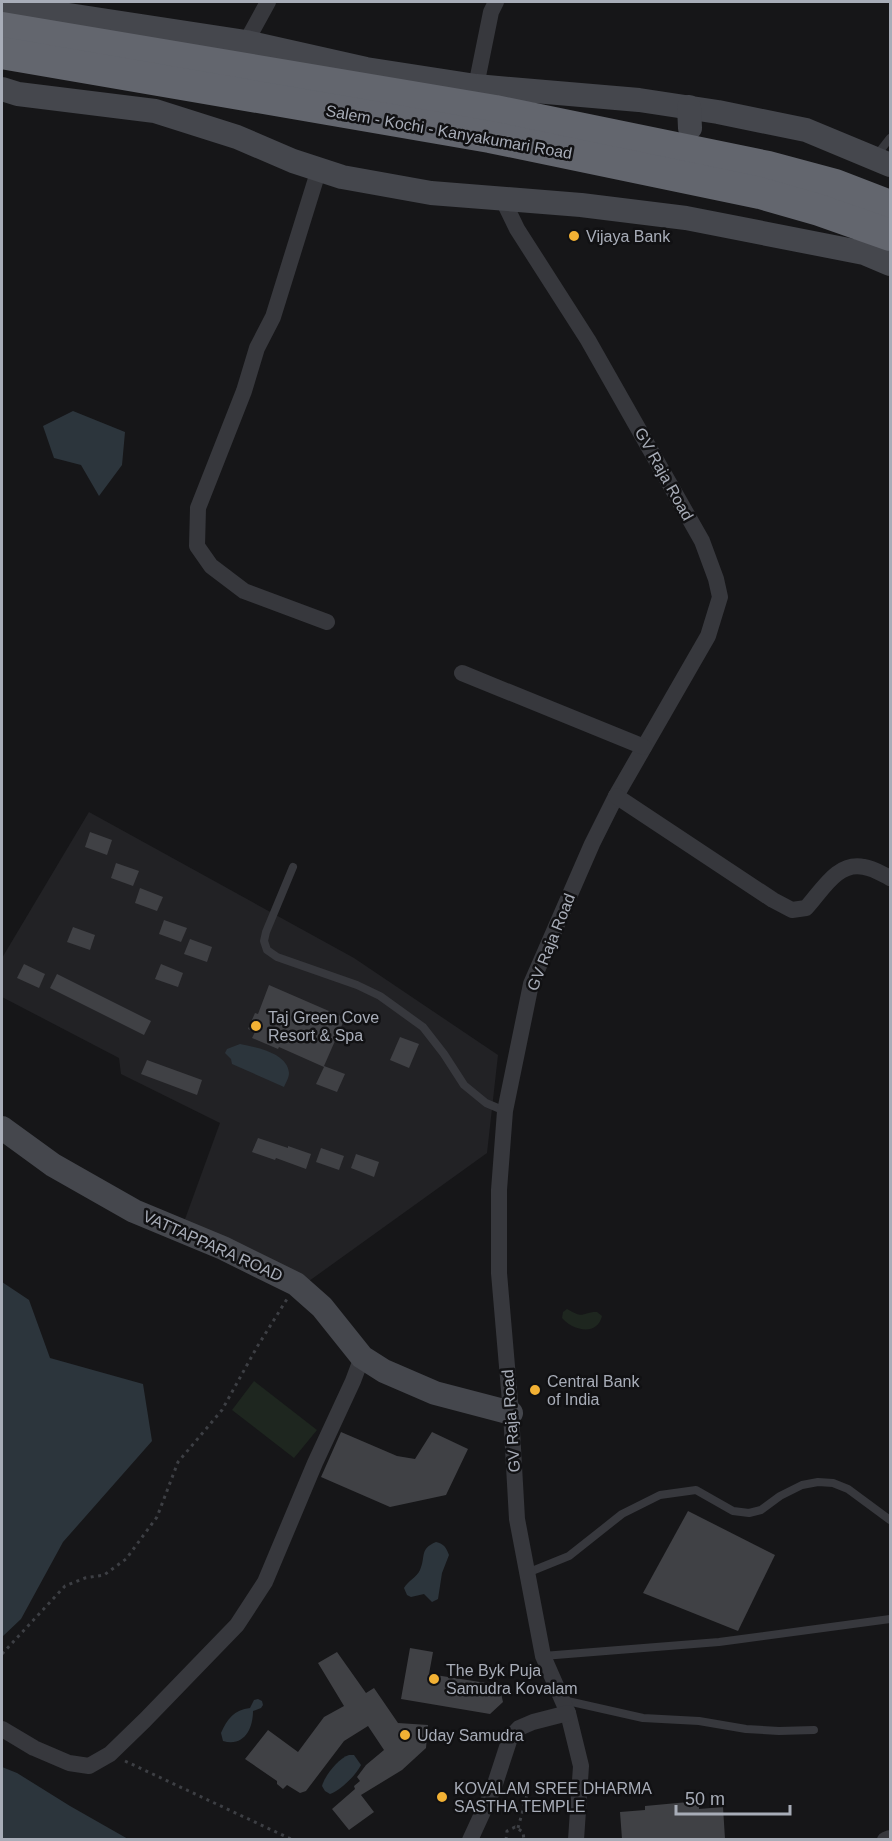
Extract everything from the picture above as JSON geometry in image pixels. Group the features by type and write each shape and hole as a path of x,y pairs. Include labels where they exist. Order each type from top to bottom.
{"highway":[{"name":"Salem - Kochi - Kanyakumari Road","path":"2,28 493,124 760,193 819,210 891,235"},
{"name":"Salem - Kochi - Kanyakumari Road","path":"2,53 493,124 768,167 835,185 891,206"}],"street":[{"path":"246,42 268,2"},
{"path":"476,86 491,12 496,2"},
{"path":"2,3 246,42 366,69 476,86 606,97 689,117 806,130 882,162"},
{"path":"2,89 18,94 155,111 237,137 293,161 342,177 431,193 581,205 686,218 864,253 891,264"},
{"path":"319,169 273,317 257,348 244,391 198,508 197,546 211,566 244,591 327,622"},
{"path":"686,218 687,183"},
{"name":"GV Raja Road","path":"502,198 517,229 588,340 702,541 720,597 708,636 616,796 592,844 531,984 506,1111 499,1190 499,1273 517,1519 543,1656 565,1707 581,1767 576,1839"},
{"path":"462,673 644,747"},
{"path":"616,796 773,900 792,910 806,908 834,875 846,867 864,866 891,878"},
{"name":"VATTAPPARA ROAD","path":"2,1128 53,1165 134,1211 223,1248 296,1284 322,1307 362,1357 384,1371 435,1393 511,1413"},
{"path":"2,1729 34,1749 69,1762 89,1766 110,1754 237,1625 265,1582 362,1357"},
{"path":"470,1839 493,1790 510,1738 519,1728 565,1707"},
{"path":"885,1839 891,1838"}],"lane":[{"path":"882,162 891,138"},
{"path":"293,867 266,932 264,941 267,950 277,957 357,985 380,996 423,1027 464,1084 486,1104 506,1111"},
{"path":"527,1573 569,1556 622,1514 660,1495 696,1490 732,1511 749,1513 761,1510 780,1496 802,1485 819,1482 833,1483 848,1489 891,1520"},
{"path":"543,1656 719,1642 891,1619"},
{"path":"565,1707 643,1718 699,1721 746,1729 814,1730"}],"path":[{"path":"2,1654 65,1586 85,1578 104,1575 126,1559 157,1517 178,1462 222,1410 296,1284"},
{"path":"110,1754 293,1839"},
{"path":"518,1828 527,1795"},
{"path":"506,1839 509,1829 518,1828 523,1832 524,1839"}],"shaded area":[{"path":"73,411 125,432 122,465 99,496 81,465 54,458 43,426"},
{"name":"Taj Green Cove Resort & Spa","path":"89,812 354,958 498,1055 487,1153 309,1281 184,1222 220,1123 121,1074 119,1058 2,997 2,958"},
{"path":"240,1044 270,1052 283,1060 289,1073 284,1087 232,1064 231,1059 225,1053 227,1049"},
{"path":"2,1282 29,1300 50,1358 143,1384 152,1441 63,1542 21,1619 2,1637"},
{"path":"567,1309 580,1315 597,1312 602,1316 595,1327 578,1328 562,1318 563,1312"},
{"path":"254,1381 317,1430 294,1458 232,1410"},
{"path":"436,1542 444,1546 449,1555 442,1573 438,1599 432,1602 424,1594 411,1597 407,1595 404,1588 419,1572 427,1548"},
{"path":"258,1699 263,1705 253,1711 253,1718 246,1735 237,1741 223,1741 221,1733 229,1719 235,1713 250,1708 254,1700"},
{"path":"349,1755 354,1755 361,1765 348,1782 330,1794 322,1786 329,1772"},
{"path":"2,1767 17,1773 128,1839 2,1839"}],"building":[{"path":"90,832 112,840 107,855 85,847"},
{"path":"116,863 139,871 133,886 111,878"},
{"path":"140,888 163,897 157,911 135,903"},
{"path":"164,920 187,928 181,942 159,934"},
{"path":"73,927 95,935 90,950 67,942"},
{"path":"190,939 212,947 207,962 184,954"},
{"path":"24,964 45,974 39,988 17,978"},
{"path":"161,964 183,973 178,987 155,979"},
{"path":"57,974 151,1021 144,1035 50,988"},
{"path":"269,985 345,1018 324,1066 345,1074 337,1092 316,1084 324,1067 252,1038 255,1032 248,1029 255,1013 258,1014"},
{"path":"400,1037 419,1044 409,1068 390,1060"},
{"path":"147,1060 202,1080 197,1095 141,1074"},
{"path":"258,1138 311,1154 306,1169 252,1152"},
{"path":"321,1148 344,1156 339,1170 316,1162"},
{"path":"356,1154 379,1162 374,1177 351,1168"},
{"path":"341,1432 397,1456 415,1459 432,1432 468,1449 446,1495 390,1507 321,1477"},
{"path":"688,1511 775,1555 738,1631 643,1593"},
{"name":"The Byk Puja Samudra Kovalam","path":"410,1648 433,1652 429,1674 499,1685 503,1702 490,1714 401,1699"},
{"path":"337,1652 366,1693 374,1688 398,1723 428,1725 426,1748 402,1770 361,1795 374,1812 349,1830 332,1809 355,1789 354,1786 360,1781 357,1777 366,1765 384,1750 368,1726 344,1741 306,1791 300,1793 287,1785 283,1789 277,1781 245,1759 268,1730 298,1752 324,1717 344,1706 318,1663"},
{"path":"699,1801 699,1809 723,1807 725,1839 622,1839 620,1812 645,1810 645,1806"}],"place":[{"name":"Vijaya Bank","path":"574,236"},
{"name":"Taj Green Cove Resort & Spa","path":"256,1026"},
{"name":"Central Bank of India","path":"535,1390"},
{"name":"The Byk Puja Samudra Kovalam","path":"434,1679"},
{"name":"Uday Samudra","path":"405,1735"},
{"name":"KOVALAM SREE DHARMA SASTHA TEMPLE","path":"442,1797"}]}
